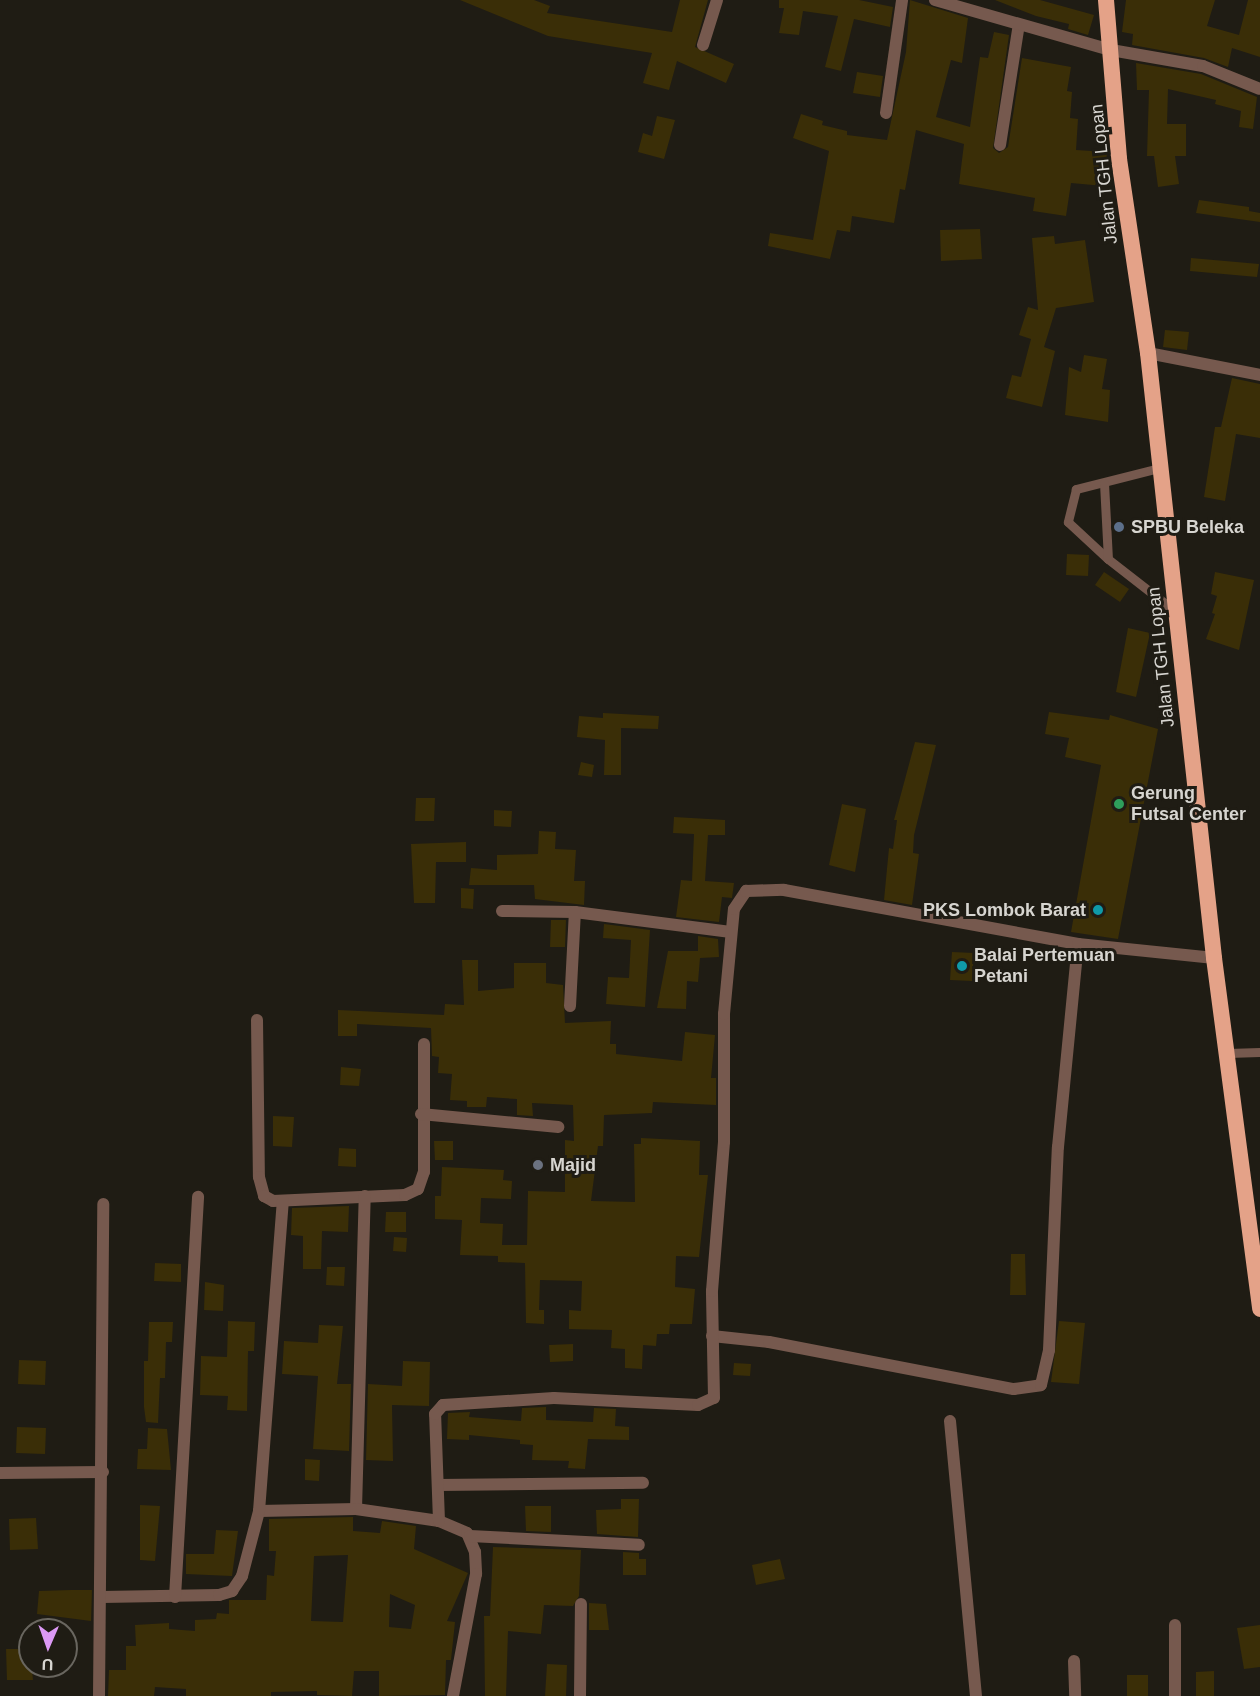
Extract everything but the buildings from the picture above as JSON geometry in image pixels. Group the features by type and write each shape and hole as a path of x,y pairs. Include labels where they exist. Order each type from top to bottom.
{"highway":[{"name":"Jalan TGH Lopan","path":"1106,0 1119,159 1148,353 1214,958 1260,1309"}],"street":[{"path":"703,45 717,0"},
{"path":"886,113 902,0"},
{"path":"935,0 1111,50 1203,66 1260,89"},
{"path":"1000,145 1019,24"},
{"path":"1148,353 1260,375"},
{"path":"439,1521 435,1414 443,1404 554,1398 702,1405 713,1400 716,1392 712,1336 731,932 739,898 749,889 763,888 1078,944 1214,958"},
{"path":"502,911 575,912 731,932"},
{"path":"570,1006 575,912"},
{"path":"712,1336 769,1342 992,1386 1026,1390 1041,1385 1049,1350 1058,1147 1078,944"},
{"path":"257,1020 260,1185 267,1198 283,1201 405,1195 418,1189 424,1172 421,1114 424,1044"},
{"path":"421,1114 558,1127"},
{"path":"356,1509 365,1196"},
{"path":"175,1597 198,1197"},
{"path":"102,1597 219,1595 238,1585 260,1511 283,1201"},
{"path":"99,1696 102,1597 103,1204"},
{"path":"950,1421 976,1696"},
{"path":"0,1473 103,1472"},
{"path":"438,1485 643,1483"},
{"path":"260,1511 356,1509 439,1521 470,1536 639,1545"},
{"path":"453,1696 476,1574 470,1536"},
{"path":"580,1696 581,1604"},
{"path":"1175,1625 1175,1696"},
{"path":"1074,1661 1075,1696"}],"lane":[{"path":"1159,468 1076,489 1068,522 1108,559 1176,612"},
{"path":"1104,483 1108,559"},
{"path":"1228,1053 1260,1052"}],"place":[{"name":"SPBU Beleka","path":"1119,527"},
{"name":"Gerung Futsal Center","path":"1119,804"},
{"name":"PKS Lombok Barat","path":"1098,910"},
{"name":"Balai Pertemuan Petani","path":"962,966"},
{"name":"Majid","path":"538,1165"}]}
